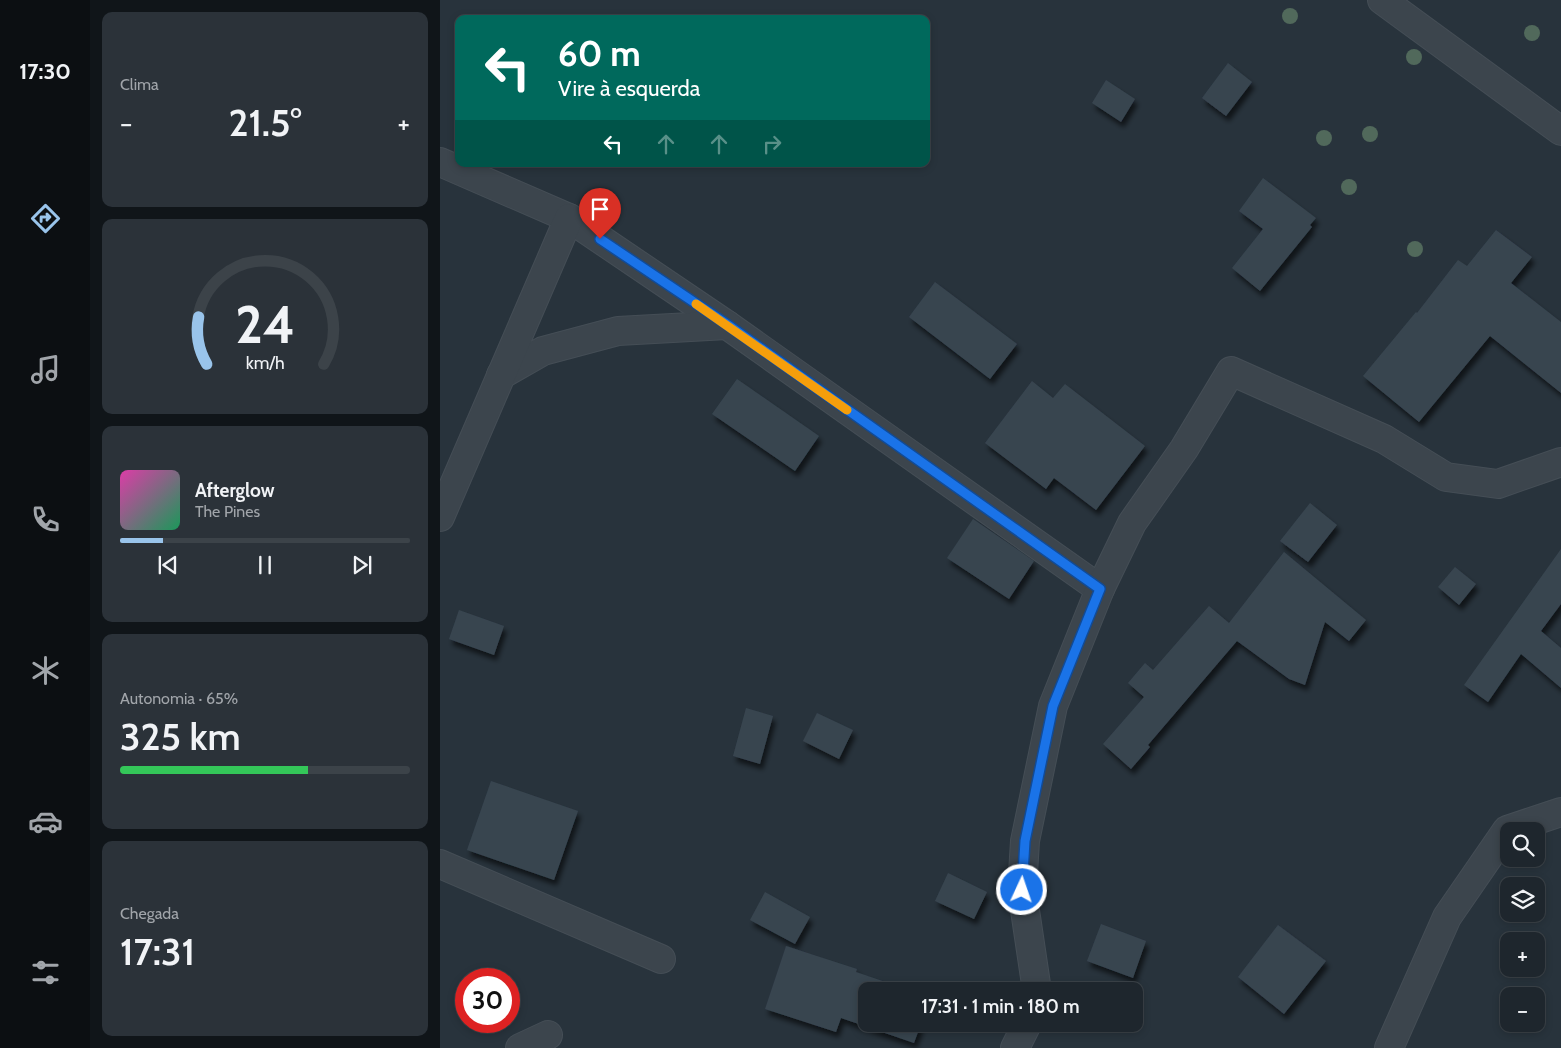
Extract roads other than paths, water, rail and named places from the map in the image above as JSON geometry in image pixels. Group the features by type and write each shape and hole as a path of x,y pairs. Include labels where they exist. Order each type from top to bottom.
{"street":[{"path":"1382,0 1561,132"},
{"path":"440,162 569,218 728,325 1100,589"},
{"path":"440,517 569,218"},
{"path":"501,375 543,352 618,331 728,325"},
{"path":"1036,982 1022,890 1025,841 1053,706 1100,589 1132,523 1184,449 1231,371 1384,439 1446,477 1498,484 1561,462"},
{"path":"1389,1048 1447,917 1507,830 1561,812"},
{"path":"440,864 661,959"},
{"path":"1015,1048 1024,1032"},
{"path":"520,1048 548,1035"}]}
